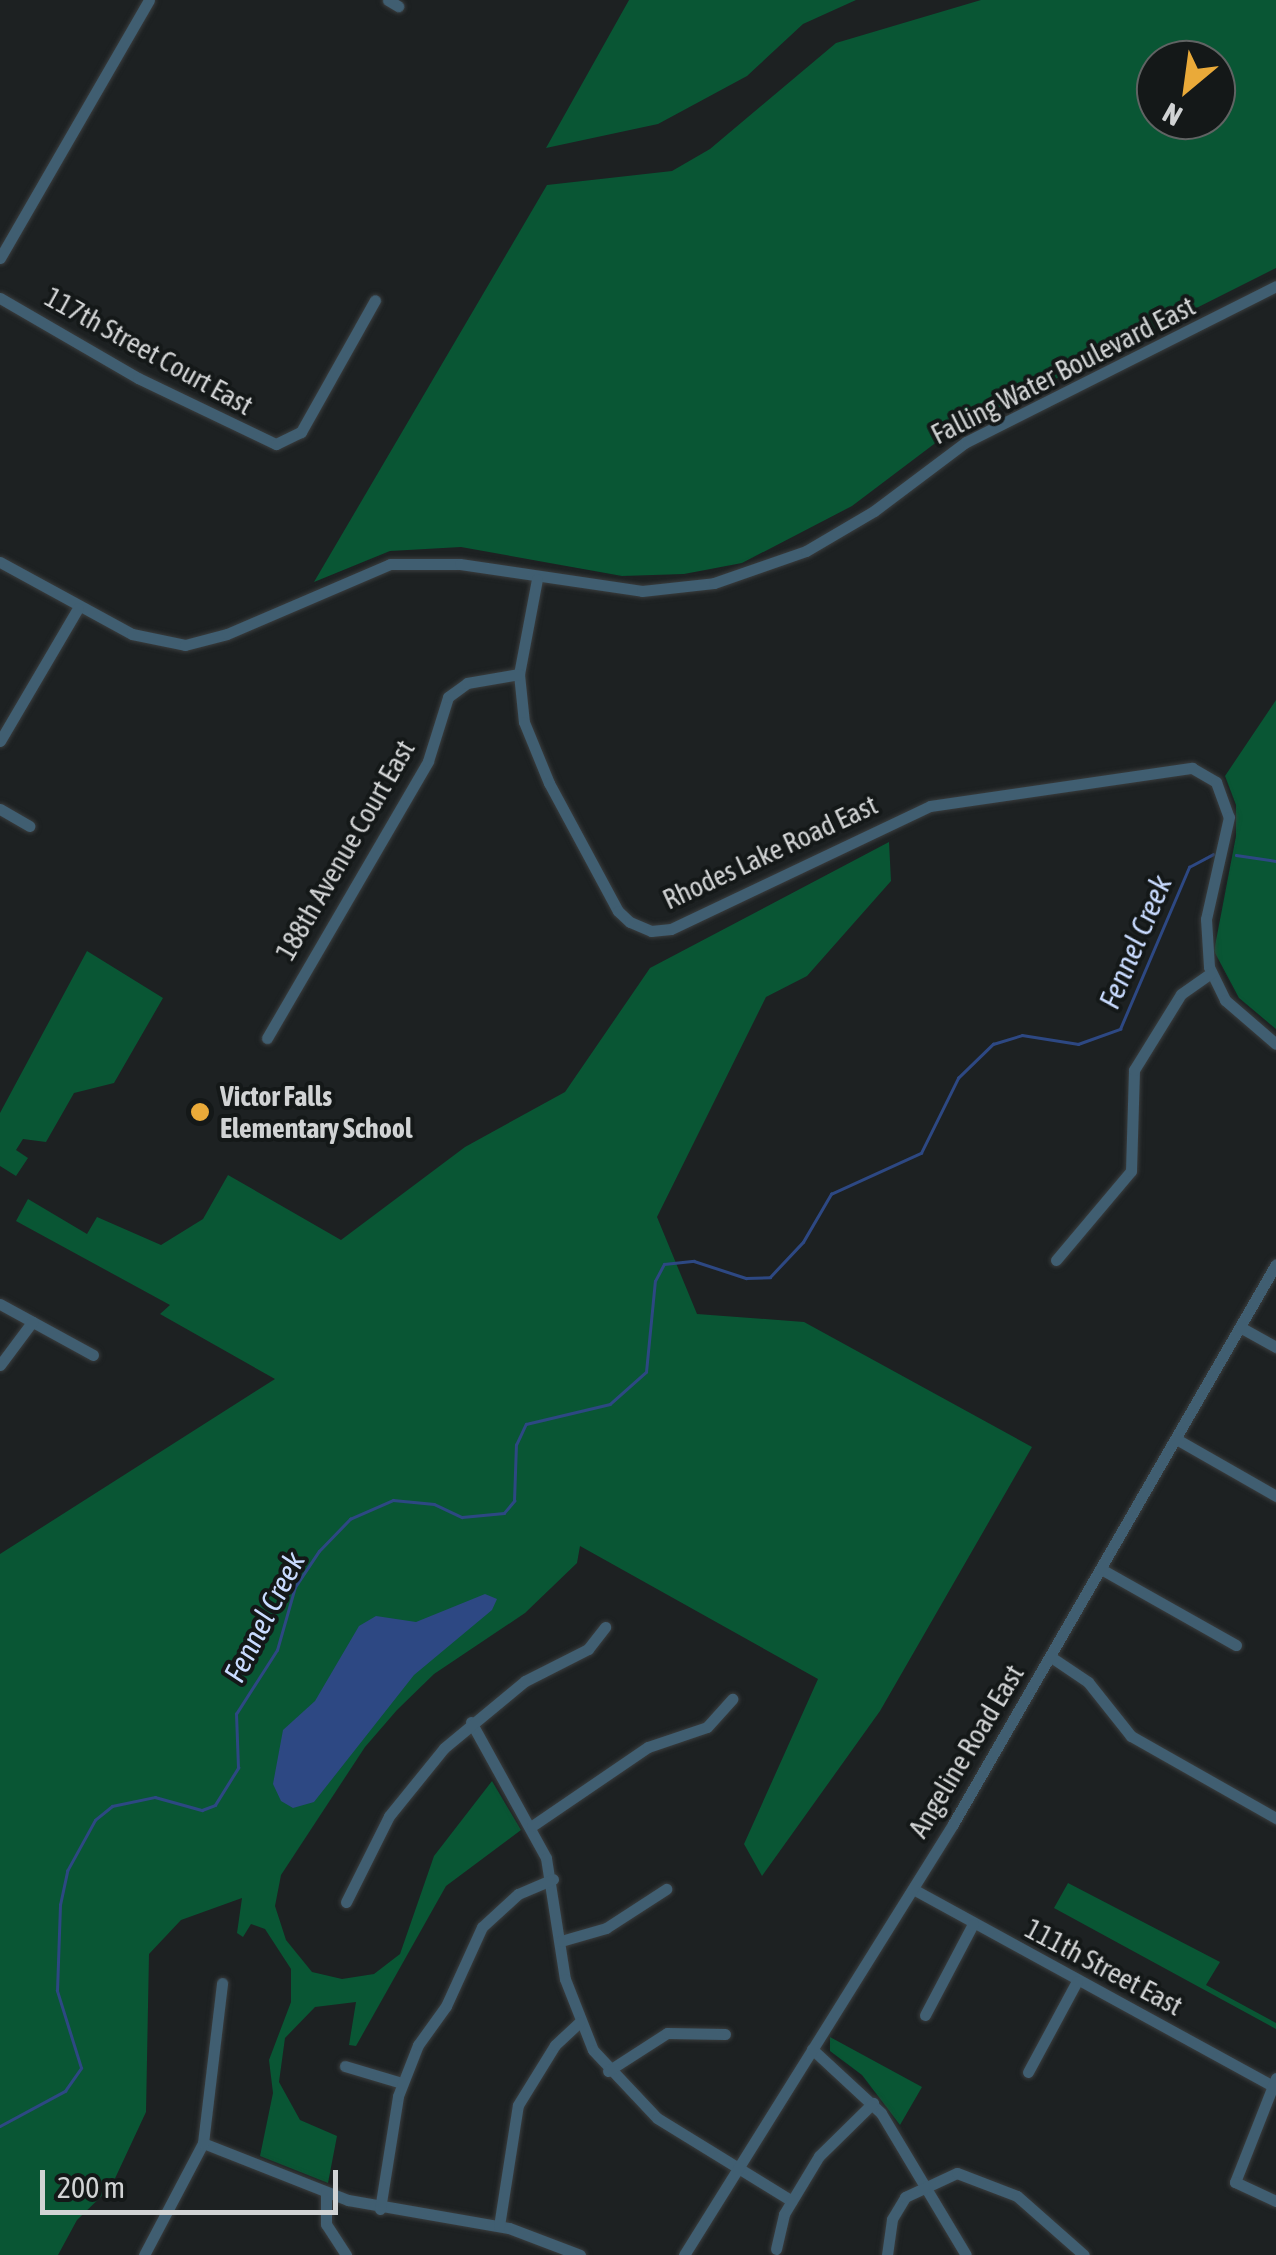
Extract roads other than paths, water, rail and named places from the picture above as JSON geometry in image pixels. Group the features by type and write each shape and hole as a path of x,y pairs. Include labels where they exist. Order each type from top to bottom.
{"street":[{"path":"0,258 148,0"},
{"name":"Falling Water Boulevard East","path":"537,579 676,589 780,562 874,511 966,442 1276,286"},
{"name":"117th Street Court East","path":"0,298 138,378 276,444 300,432 375,300"},
{"path":"0,562 78,608 141,638 185,645 227,634 390,564 460,564 537,579"},
{"name":"Rhodes Lake Road East","path":"537,579 519,674 532,746 618,912 638,926 671,929 930,806 1192,768 1216,782 1229,817 1206,918 1211,973 1233,1009 1276,1044"},
{"path":"0,741 78,608"},
{"name":"188th Avenue Court East","path":"267,1038 428,761 448,697 468,683 519,674"},
{"path":"0,809 29,826"},
{"path":"1056,1260 1134,1166 1134,1070 1181,994 1211,973"},
{"name":"Angeline Road East","path":"684,2255 913,1889 1178,1440 1276,1264"},
{"path":"0,1304 92,1355"},
{"path":"0,1365 32,1322"},
{"path":"1240,1327 1276,1347"},
{"path":"1178,1440 1276,1496"},
{"path":"1101,1569 1236,1645"},
{"path":"346,1902 398,1803 471,1722 524,1681 588,1650 606,1627"},
{"path":"1051,1657 1088,1682 1132,1736 1276,1818"},
{"path":"532,1826 648,1748 707,1726 732,1699"},
{"path":"471,1722 532,1826 553,1879 560,1941 579,2023 608,2071 657,2118 792,2201"},
{"path":"380,2209 402,2083 482,1927 518,1894 553,1879"},
{"path":"560,1941 606,1928 666,1889"},
{"name":"111th Street East","path":"913,1889 1076,1981 1274,2082"},
{"path":"925,2015 973,1924"},
{"path":"1028,2072 1076,1981"},
{"path":"144,2255 203,2143 222,1983"},
{"path":"498,2226 518,2105 556,2045 579,2023"},
{"path":"608,2071 666,2032 725,2034"},
{"path":"812,2049 874,2103 966,2255"},
{"path":"345,2066 402,2083"},
{"path":"1274,2082 1234,2182 1276,2201"},
{"path":"776,2249 792,2201 828,2145 874,2103"},
{"path":"203,2143 380,2209 498,2226 580,2255"},
{"path":"887,2255 892,2219 904,2197 922,2185 957,2174 978,2177 1017,2196 1084,2255"},
{"path":"326,2192 326,2224 346,2255"}],"water":[{"path":"485,1594 497,1599 492,1610 414,1675 314,1802 293,1808 281,1801 273,1784 283,1730 315,1701 359,1626 376,1616 416,1622"}],"waterway":[{"name":"Fennel Creek","path":"0,2126 65,2091 81,2068 57,1991 60,1905 67,1871 95,1820 112,1806 155,1797 202,1810 215,1805 238,1768 236,1714 277,1650 295,1587 319,1551 350,1519 393,1500 434,1504 462,1517 504,1513 514,1501 516,1445 526,1424 610,1404 646,1372 655,1281 664,1264 694,1261 746,1278 770,1277 803,1242 831,1194 921,1153 958,1078 993,1044 1022,1035 1078,1044 1120,1029 1189,867 1213,854"},
{"name":"Fennel Creek","path":"1236,855 1276,861"}],"place":[{"name":"Victor Falls Elementary School","path":"200,1112"}]}
